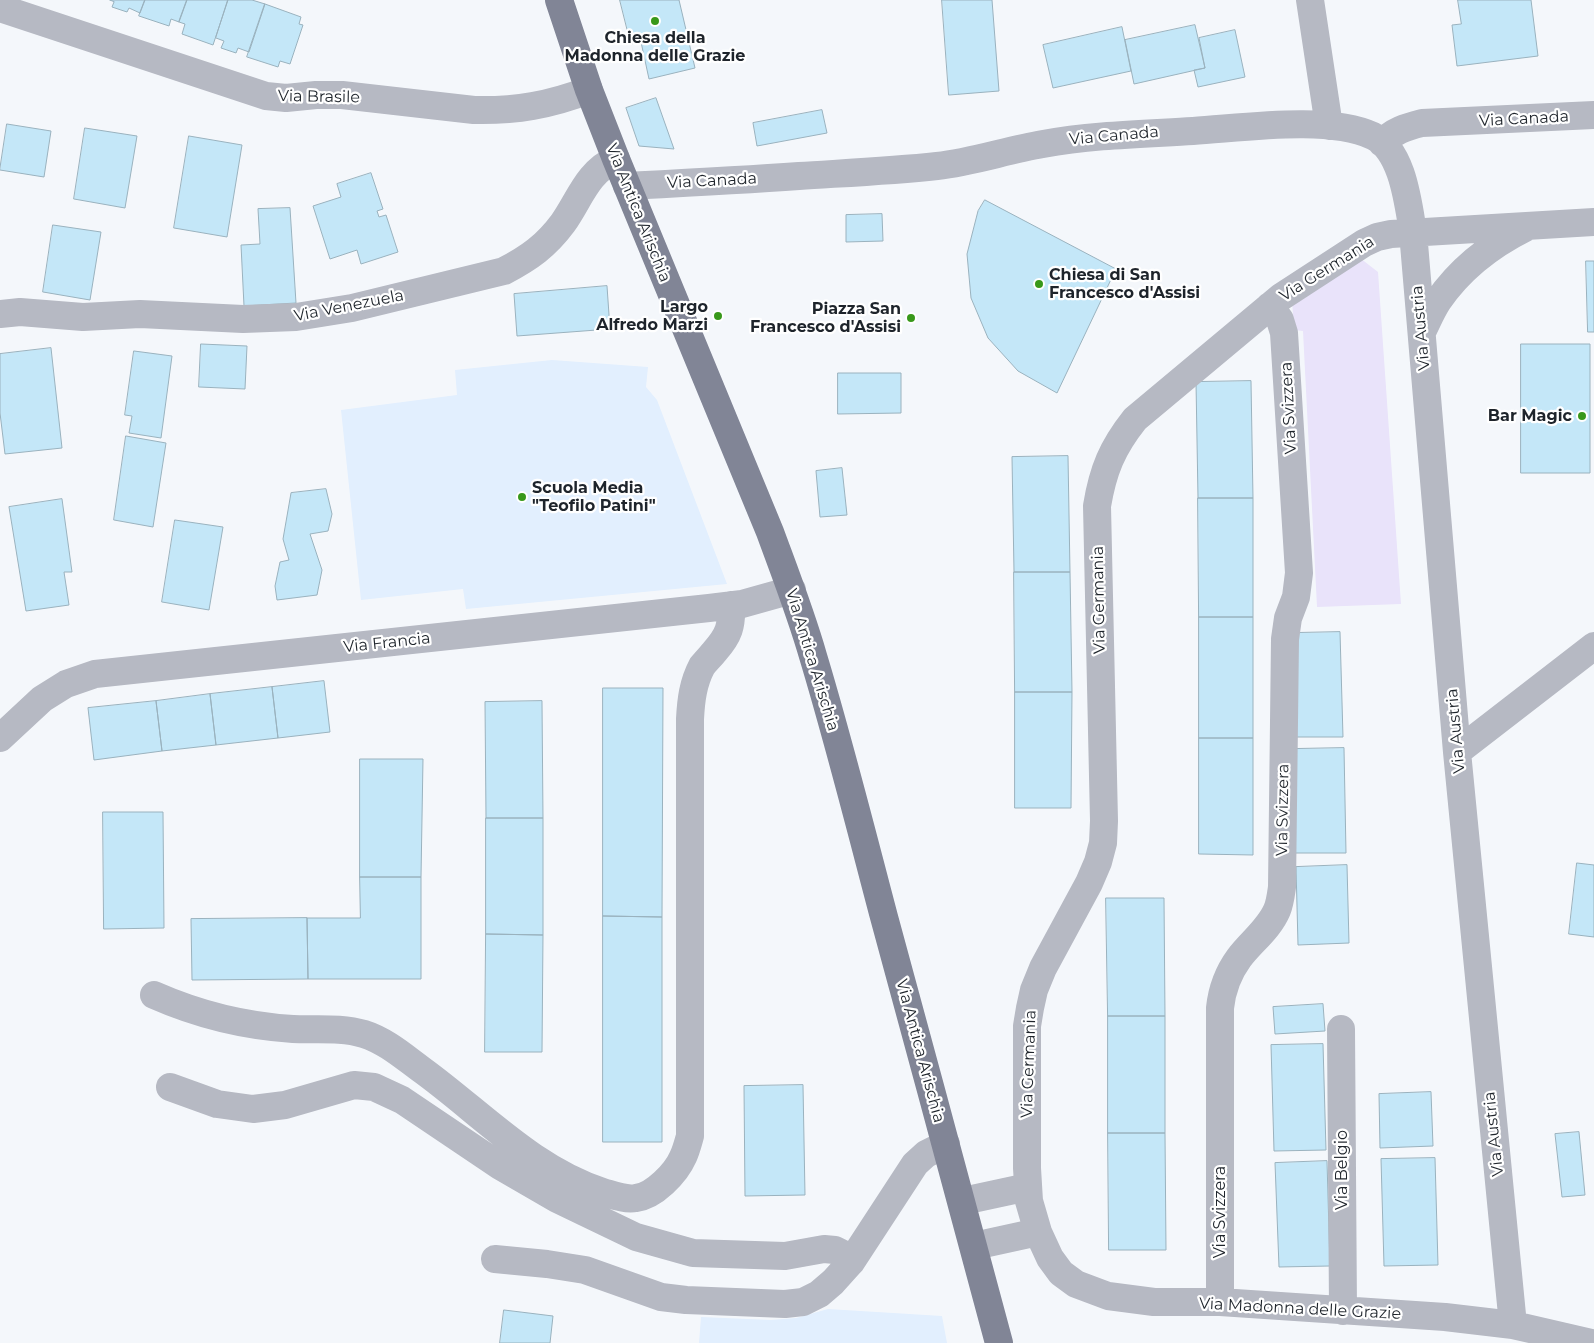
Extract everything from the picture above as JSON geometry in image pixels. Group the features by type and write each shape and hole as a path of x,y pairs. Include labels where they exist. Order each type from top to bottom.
{"main road":[{"name":"Via Antica Arischia","path":"559,0 589,90 616,159 770,532 792,590 816,664 999,1343"}],"street":[{"path":"1310,0 1329,126"},
{"name":"Via Brasile","path":"0,8 266,96 286,98 342,95 474,110 494,110 520,109 544,105 564,100 589,90"},
{"name":"Via Canada","path":"627,186 884,171 938,166 1041,144 1080,138 1290,125 1351,128 1374,137 1382,143 1393,133 1408,126 1422,123 1594,115"},
{"name":"Via Austria","path":"1382,143 1390,152 1402,177 1413,232 1457,752 1525,1333"},
{"name":"Via Venezuela","path":"0,314 20,312 83,317 140,314 243,319 296,317 352,308 504,271 527,259 545,244 563,223 598,168 616,159"},
{"name":"Via Germania","path":"1038,1232 1032,1216 1028,1187 1026,1045 1034,990 1043,968 1089,883 1098,862 1102,843 1104,821 1097,506 1101,481 1111,456 1122,436 1135,419 1281,297 1364,243 1377,237 1413,232 1594,222"},
{"name":"Via Germania","path":"1422,332 1438,302 1458,277 1507,237 1531,225"},
{"name":"Via Svizzera","path":"1220,1302 1220,1008 1222,992 1239,958 1278,910 1282,887 1285,639 1288,618 1296,597 1299,573 1284,333 1280,320 1270,306"},
{"name":"Via Francia","path":"0,738 42,699 66,684 95,674 742,604 792,590"},
{"path":"154,995 182,1008 243,1022 293,1029 338,1029 364,1034 387,1045 446,1087 510,1139 551,1168 592,1188 623,1198 637,1198 654,1191 669,1178 683,1158 690,1136 691,696 696,678 703,664 730,631 731,605"},
{"path":"1457,752 1594,646"},
{"name":"Via Belgio","path":"1341,1029 1343,1312"},
{"path":"170,1087 217,1104 253,1110 285,1105 354,1085 374,1087 402,1100 516,1176 557,1199 636,1237 693,1253 785,1256 824,1249 835,1250 845,1255 851,1262"},
{"path":"495,1259 585,1270 661,1297 694,1301 785,1304 803,1302 819,1294 851,1262 915,1164 926,1154 946,1144"},
{"path":"962,1202 1028,1187"},
{"path":"974,1246 1038,1232"},
{"name":"Via Madonna delle Grazie","path":"1038,1232 1050,1258 1061,1273 1068,1279 1086,1288 1108,1296 1154,1302 1220,1302 1343,1312 1445,1317 1525,1333 1591,1343"}],"shaded area":[{"path":"1351,251 1378,272 1401,604 1317,607 1303,331 1294,330 1292,300"},
{"name":"Scuola Media \"Teofilo Patini\"","path":"552,360 648,367 646,387 657,400 727,584 466,609 463,589 361,600 341,410 457,395 455,370"},
{"path":"828,1309 942,1316 947,1343 699,1343 701,1317 771,1320 796,1318"}],"building":[{"path":"110,0 145,0 140,13 129,8 127,12 112,7 114,2"},
{"path":"145,0 187,0 179,22 171,19 169,26 139,16"},
{"path":"187,0 228,0 213,45 182,34 185,24 179,22"},
{"path":"228,0 252,0 265,4 249,52 238,48 236,53 221,48 224,41 216,38"},
{"name":"Chiesa della Madonna delle Grazie","path":"620,0 679,0 695,68 649,79 641,42 631,44"},
{"path":"942,0 992,0 999,91 949,95"},
{"path":"1458,0 1531,0 1538,56 1457,66 1452,25 1461,24"},
{"path":"265,4 301,17 299,24 303,25 290,64 280,61 278,67 247,57"},
{"path":"1195,25 1205,68 1134,84 1125,40"},
{"path":"1122,27 1131,71 1053,88 1043,45"},
{"path":"1235,30 1245,77 1198,87 1194,70 1205,68 1199,38"},
{"path":"656,98 674,149 639,146 626,108"},
{"path":"822,110 827,133 757,146 753,123"},
{"path":"7,124 51,131 44,177 0,170"},
{"path":"85,128 137,136 125,208 74,199"},
{"path":"189,136 242,145 227,237 174,228"},
{"path":"371,173 383,209 377,211 379,217 386,215 398,252 361,264 357,250 330,259 313,206 341,197 337,184"},
{"name":"Chiesa di San Francesco d'Assisi","path":"985,200 1116,269 1057,393 1018,371 988,338 971,298 967,254 978,211"},
{"path":"290,208 296,303 244,306 241,245 260,244 258,209"},
{"path":"882,214 883,241 846,242 846,215"},
{"path":"53,225 101,232 90,300 43,292"},
{"path":"1586,261 1594,261 1594,332 1588,332"},
{"path":"607,286 610,329 517,336 514,294"},
{"path":"201,344 247,346 245,389 199,387"},
{"path":"1521,344 1590,344 1590,473 1521,473"},
{"path":"51,348 62,448 5,454 0,413 0,354"},
{"path":"134,351 172,356 161,438 129,433 132,416 125,415"},
{"path":"838,373 901,373 901,413 838,414"},
{"path":"1251,381 1253,498 1198,498 1196,382"},
{"path":"126,436 166,443 153,527 114,520"},
{"path":"1068,456 1070,572 1014,572 1012,457"},
{"path":"842,468 847,515 820,517 816,471"},
{"path":"326,489 332,514 328,531 310,534 322,570 317,595 277,600 275,586 280,562 289,560 283,539 291,493"},
{"path":"1198,498 1253,498 1253,617 1199,617"},
{"path":"62,499 72,572 64,572 69,605 26,611 9,507"},
{"path":"175,520 223,527 209,610 162,602"},
{"path":"1014,572 1070,572 1072,692 1015,692"},
{"path":"1199,617 1253,617 1253,738 1199,738"},
{"path":"1340,632 1343,737 1296,737 1294,633"},
{"path":"324,681 330,732 278,738 272,687"},
{"path":"272,687 278,738 216,745 210,694"},
{"path":"603,688 663,688 662,917 603,916"},
{"path":"1015,692 1072,692 1071,808 1015,808"},
{"path":"210,694 216,745 162,751 156,701"},
{"path":"156,701 162,751 94,760 88,708"},
{"path":"542,701 543,818 486,818 485,702"},
{"path":"1199,738 1253,738 1253,855 1199,854"},
{"path":"1344,748 1346,853 1294,853 1293,749"},
{"path":"360,759 423,759 421,877 360,877"},
{"path":"103,812 163,812 164,928 104,929"},
{"path":"486,818 543,818 543,935 486,934"},
{"path":"1577,863 1594,865 1594,937 1569,934"},
{"path":"1347,865 1349,943 1298,945 1296,867"},
{"path":"360,877 421,877 421,979 308,979 307,918 360,918"},
{"path":"1106,898 1164,898 1165,1016 1108,1016"},
{"path":"603,916 662,917 662,1142 603,1142"},
{"path":"307,918 308,979 192,980 191,919"},
{"path":"486,934 543,935 542,1052 485,1052"},
{"path":"1323,1004 1325,1031 1275,1034 1273,1007"},
{"path":"1108,1016 1165,1016 1165,1133 1108,1133"},
{"path":"1323,1044 1326,1150 1274,1151 1271,1045"},
{"path":"803,1085 805,1195 745,1196 744,1086"},
{"path":"1431,1092 1433,1146 1380,1148 1379,1094"},
{"path":"1579,1132 1585,1195 1562,1197 1555,1134"},
{"path":"1108,1133 1165,1133 1166,1250 1109,1250"},
{"path":"1435,1158 1438,1265 1384,1266 1381,1159"},
{"path":"1327,1161 1330,1266 1279,1267 1275,1163"},
{"path":"504,1310 553,1316 550,1343 500,1343"}],"place":[{"name":"Chiesa della Madonna delle Grazie","path":"655,21"},
{"name":"Chiesa di San Francesco d'Assisi","path":"1039,284"},
{"name":"Largo Alfredo Marzi","path":"718,316"},
{"name":"Piazza San Francesco d'Assisi","path":"911,318"},
{"name":"Bar Magic","path":"1582,416"},
{"name":"Scuola Media \"Teofilo Patini\"","path":"522,497"}]}
